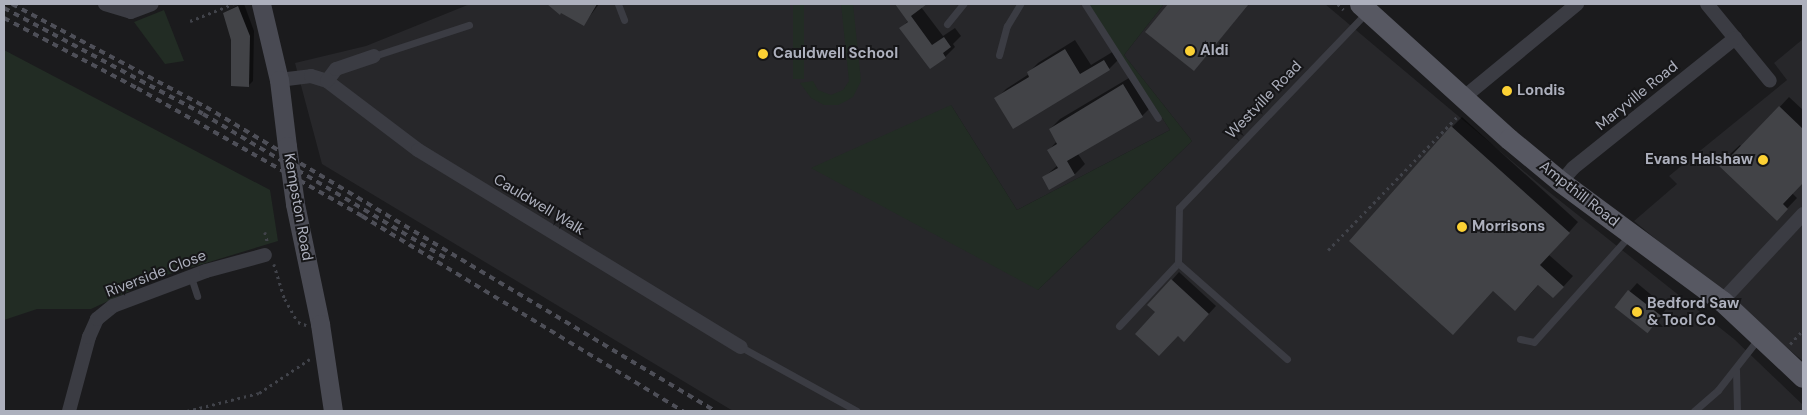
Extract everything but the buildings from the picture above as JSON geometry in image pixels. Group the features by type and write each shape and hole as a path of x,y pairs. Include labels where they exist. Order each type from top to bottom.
{"main road":[{"name":"Kempston Road","path":"261,4 279,80 295,204 315,326 333,411"},
{"name":"Ampthill Road","path":"1368,6 1466,101 1561,182 1722,301 1803,377"}],"street":[{"path":"105,4 130,12 152,4"},
{"path":"1466,101 1577,4"},
{"path":"1707,4 1770,81"},
{"name":"Maryville Road","path":"1561,182 1573,168 1735,38"},
{"path":"326,82 336,69 374,56"},
{"name":"Cauldwell Walk","path":"279,80 311,76 326,82 418,150 741,346"},
{"path":"1722,301 1803,214"},
{"name":"Riverside Close","path":"69,411 89,337 97,319 113,306 191,277 269,255"}],"lane":[{"path":"618,4 624,20"},
{"path":"947,24 963,4"},
{"path":"998,55 1007,26 1020,4"},
{"path":"1085,4 1158,118"},
{"name":"Westville Road","path":"1178,264 1179,208 1368,6"},
{"path":"374,56 469,25"},
{"path":"1520,339 1534,342 1631,234"},
{"path":"1119,326 1178,264 1287,359"},
{"path":"191,277 197,296"},
{"path":"1694,411 1736,370 1760,336"},
{"path":"741,346 857,411"},
{"path":"1736,370 1738,411"}],"path":[{"path":"190,21 233,4"},
{"path":"1328,250 1466,101"},
{"path":"265,232 269,255 285,299 298,322 315,326"},
{"path":"187,411 259,393 315,355"}],"shaded area":[{"path":"470,4 1088,4 1170,130 1017,210 951,105 1038,290 1192,141 1124,55 1164,4 1325,4 1544,188 1734,339 1803,405 1803,411 733,411 322,164 295,63 366,46"},
{"path":"793,4 804,4 804,79 793,79"},
{"path":"841,4 853,4 861,81 853,97 838,105 824,105 811,98 800,83 813,81 818,90 831,95 843,90 849,81"},
{"path":"1088,4 1164,4 1124,55 1192,141 1038,290 811,168 951,105 1017,210 1170,130"},
{"path":"164,10 184,61 165,64 134,22"},
{"path":"1803,39 1803,361 1634,221 1677,184 1669,176 1787,80 1774,63"},
{"path":"4,50 270,190 278,241 160,277 91,309 37,309 4,320"}],"railway":[{"path":"12,4 206,107 715,411"},
{"path":"4,8 203,114 449,260"},
{"path":"4,18 137,88 362,216 683,411"}],"place":[{"name":"Aldi","path":"1190,51"},
{"name":"Cauldwell School","path":"763,54"},
{"name":"Londis","path":"1507,91"},
{"name":"Evans Halshaw","path":"1763,160"},
{"name":"Morrisons","path":"1462,227"},
{"name":"Bedford Saw & Tool Co","path":"1637,312"}]}
